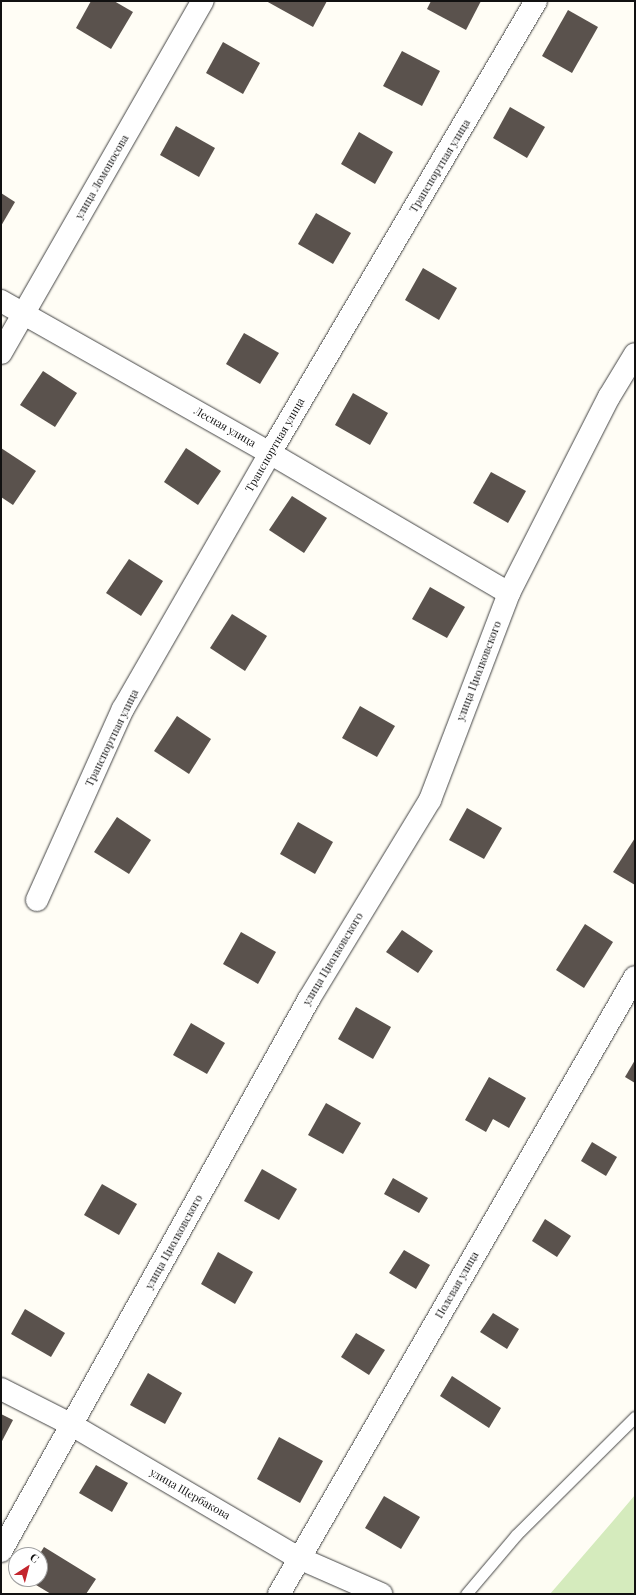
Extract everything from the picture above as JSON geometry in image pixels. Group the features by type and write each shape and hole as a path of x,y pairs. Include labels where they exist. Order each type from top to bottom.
{"street":[{"name":"улица Ломоносова","path":"1,353 203,1"},
{"name":"Транспортная улица","path":"37,900 123,709 270,453 536,1"},
{"name":"Лесная улица","path":"1,300 270,453 509,593"},
{"name":"улица Циолковского","path":"1,1551 309,998 430,800 509,593 609,397 635,354"},
{"name":"Полевая улица","path":"279,1594 635,977"},
{"name":"улица Щербакова","path":"1,1390 72,1425 299,1558 381,1594"}],"lane":[{"path":"466,1594 516,1535 635,1417"}],"green space":[{"path":"635,1495 635,1594 550,1594 613,1521"}],"building":[{"path":"91,1 114,1 133,12 111,49 76,28"},
{"path":"266,1 327,1 313,27"},
{"path":"431,1 481,1 466,30 427,9"},
{"path":"568,10 598,27 572,73 542,56"},
{"path":"223,42 260,63 243,94 206,73"},
{"path":"402,51 440,71 422,106 383,86"},
{"path":"510,107 545,127 527,158 493,138"},
{"path":"176,126 215,148 199,177 160,155"},
{"path":"359,132 393,152 375,184 341,164"},
{"path":"1,193 15,202 1,226"},
{"path":"316,213 351,233 333,264 298,244"},
{"path":"423,268 457,288 439,320 405,300"},
{"path":"244,333 279,353 260,384 226,364"},
{"path":"43,371 77,393 55,427 20,405"},
{"path":"353,393 388,413 370,445 335,425"},
{"path":"1,448 36,471 13,505 1,497"},
{"path":"186,448 221,471 198,505 164,482"},
{"path":"491,472 526,491 508,523 473,503"},
{"path":"292,496 327,518 304,553 269,530"},
{"path":"129,559 163,581 141,616 106,593"},
{"path":"430,587 465,607 447,638 412,619"},
{"path":"232,614 267,636 245,671 210,648"},
{"path":"360,706 395,726 377,757 342,738"},
{"path":"177,716 211,739 189,774 154,751"},
{"path":"467,808 502,828 484,859 449,840"},
{"path":"117,817 151,840 129,874 94,852"},
{"path":"298,822 333,842 315,874 280,854"},
{"path":"635,838 635,885 613,872"},
{"path":"585,924 613,942 584,988 556,970"},
{"path":"402,930 433,951 418,973 386,952"},
{"path":"241,932 276,952 258,984 223,964"},
{"path":"356,1007 391,1027 373,1059 338,1039"},
{"path":"191,1023 225,1043 207,1074 173,1055"},
{"path":"635,1060 635,1083 625,1077"},
{"path":"489,1077 526,1098 509,1128 493,1119 486,1132 465,1120"},
{"path":"326,1103 361,1123 343,1154 308,1135"},
{"path":"592,1142 617,1157 606,1176 581,1161"},
{"path":"262,1169 297,1189 279,1220 244,1201"},
{"path":"393,1178 428,1198 419,1213 384,1194"},
{"path":"102,1184 137,1204 119,1235 84,1215"},
{"path":"545,1219 571,1236 557,1257 532,1241"},
{"path":"404,1250 430,1265 416,1289 389,1273"},
{"path":"218,1252 253,1272 235,1304 201,1284"},
{"path":"25,1309 65,1333 51,1357 11,1334"},
{"path":"493,1313 519,1329 507,1349 480,1332"},
{"path":"356,1333 385,1350 369,1375 341,1357"},
{"path":"148,1373 182,1393 165,1424 130,1405"},
{"path":"452,1376 501,1408 489,1428 440,1396"},
{"path":"1,1414 13,1420 1,1443"},
{"path":"279,1437 323,1461 300,1503 257,1479"},
{"path":"96,1465 128,1483 112,1512 79,1493"},
{"path":"384,1496 420,1517 401,1549 365,1528"},
{"path":"48,1549 96,1579 86,1594 51,1594 39,1587 48,1587"}]}
